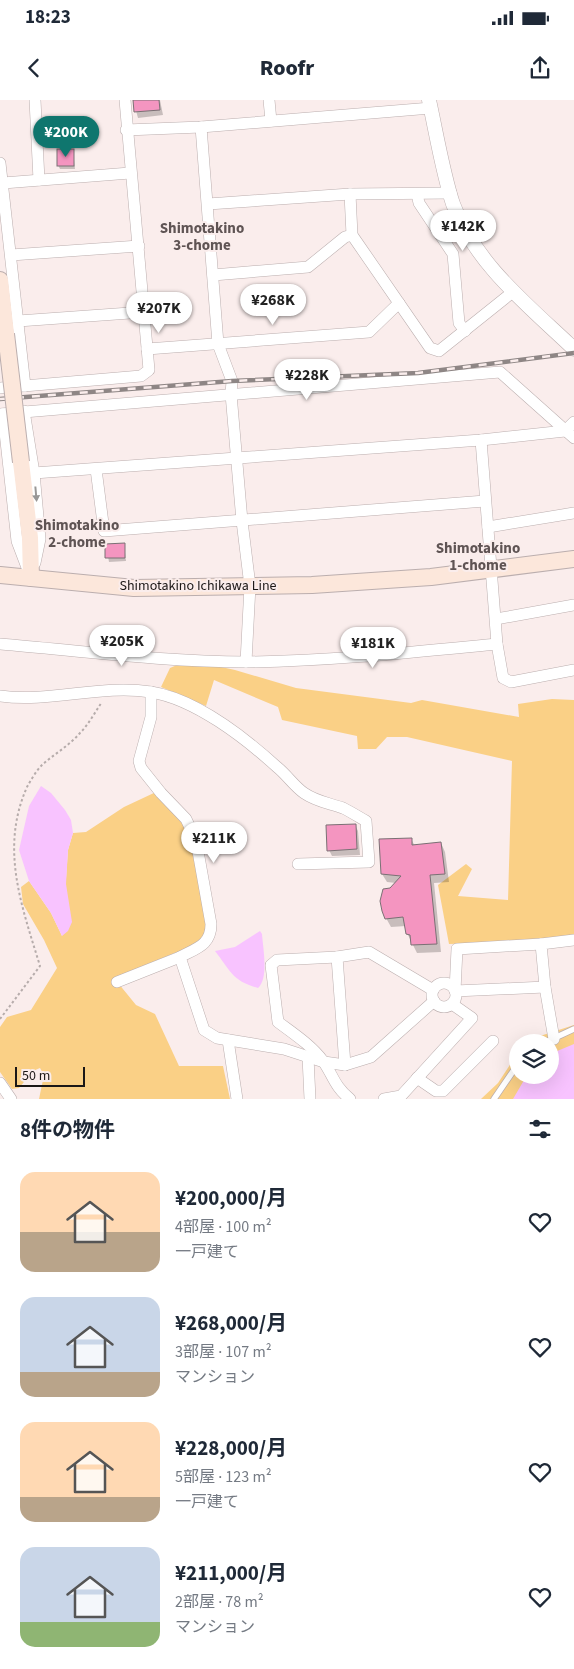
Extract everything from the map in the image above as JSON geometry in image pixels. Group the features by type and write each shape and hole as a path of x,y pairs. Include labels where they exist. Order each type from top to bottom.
{"main road":[{"path":"0,280 30,538 31,578"},
{"name":"Shimotakino Ichikawa Line","path":"0,575 134,588 312,586 431,577 574,559"}],"street":[{"path":"35,100 39,180"},
{"path":"0,387 141,376 148,370 126,130 125,100"},
{"path":"269,100 271,121"},
{"path":"126,130 201,127 430,104 453,204 470,237 497,274 574,349"},
{"path":"201,127 218,344 232,380 242,521 250,586 246,662"},
{"path":"0,163 25,386"},
{"path":"3,183 130,173"},
{"path":"208,204 350,194 451,193"},
{"path":"350,194 352,235 430,348 439,351 514,291"},
{"path":"418,194 419,203 453,254 459,323 465,330"},
{"path":"213,275 308,268 345,237 352,235"},
{"path":"11,255 138,246"},
{"path":"147,349 369,332 399,302"},
{"path":"18,321 144,312"},
{"path":"31,578 17,541 5,484 1,414 500,372 570,434"},
{"path":"24,411 34,473 40,539 31,578"},
{"path":"570,434 574,422"},
{"path":"34,473 570,434"},
{"path":"481,440 485,501 493,570 497,644 503,678 511,682 574,670"},
{"path":"96,469 104,531 485,501"},
{"path":"488,527 574,513"},
{"path":"496,619 574,605"},
{"path":"0,644 157,657 246,662 367,656 497,644"},
{"path":"0,696 62,696 111,690 152,692 176,698 222,724 252,744 302,792 316,801 342,808 366,821 369,862 298,864"},
{"path":"117,982 205,944 211,934 211,924 196,840 186,820 141,768 139,761 151,717 152,692"},
{"path":"350,1099 333,1081 324,1062 309,1046 278,1022 271,965 277,960 337,957 368,952 433,996 442,1007 452,1004 456,998 457,949 574,940"},
{"path":"541,944 549,1034"},
{"path":"180,956 204,1030 217,1038 284,1049 324,1062 345,1065 371,1057 433,996 440,984 449,984 455,991"},
{"path":"337,957 345,1065"},
{"path":"455,991 545,986"},
{"path":"384,1099 402,1096 472,1018 452,1004"},
{"path":"228,1040 237,1099"},
{"path":"417,1078 436,1091 443,1091 493,1041"},
{"path":"308,1057 310,1099"},
{"path":"0,1083 11,1099"}],"lane":[{"path":"559,1036 574,1029"},
{"path":"494,1099 509,1077"}],"path":[{"path":"15,808 43,764 81,733 111,690"},
{"path":"0,1020 40,966 24,920 11,866"}],"shaded area":[{"path":"198,662 235,670 296,688 411,703 422,700 519,717 518,704 552,699 574,700 574,940 449,944 438,885 466,864 472,869 458,896 508,900 512,761 407,737 387,737 376,749 358,749 357,736 282,720 278,707 214,680 206,706 161,687 170,668"},
{"path":"41,786 51,793 65,810 71,820 73,833 68,850 66,884 72,922 68,931 62,936 51,913 29,881 19,850 29,806"},
{"path":"156,792 179,817 194,846 207,935 204,941 114,978 136,1005 155,1014 179,1066 223,1066 230,1099 39,1099 44,1075 40,1068 33,1071 19,1088 12,1089 0,1072 0,1027 7,1017 31,1010 57,968 44,940 23,904 21,887 29,881 51,913 62,936 68,850 73,833 86,832 124,807"},
{"path":"260,931 262,934 264,970 258,988 242,982 232,974 215,951 235,947"},
{"path":"574,1025 574,1099 481,1099 498,1083 509,1066 509,1084 559,1084 559,1034 546,1034"},
{"path":"574,1044 574,1099 513,1099 522,1084 559,1084 559,1050"}],"building":[{"path":"133,100 159,100 160,110 134,112"},
{"path":"57,149 74,149 74,166 57,166"},
{"path":"125,543 125,558 105,558 105,544"},
{"path":"356,824 357,849 327,851 326,825"},
{"path":"412,838 412,845 441,842 445,874 430,875 437,944 411,945 410,935 406,934 403,917 385,919 382,911 380,901 383,889 390,888 401,876 381,874 379,839"}],"railway":[{"path":"0,399 232,381 418,373 574,353"}],"district":[{"name":"Shimotakino 3-chome","path":"202,236"},
{"name":"Shimotakino 2-chome","path":"77,534"},
{"name":"Shimotakino 1-chome","path":"478,556"}]}
